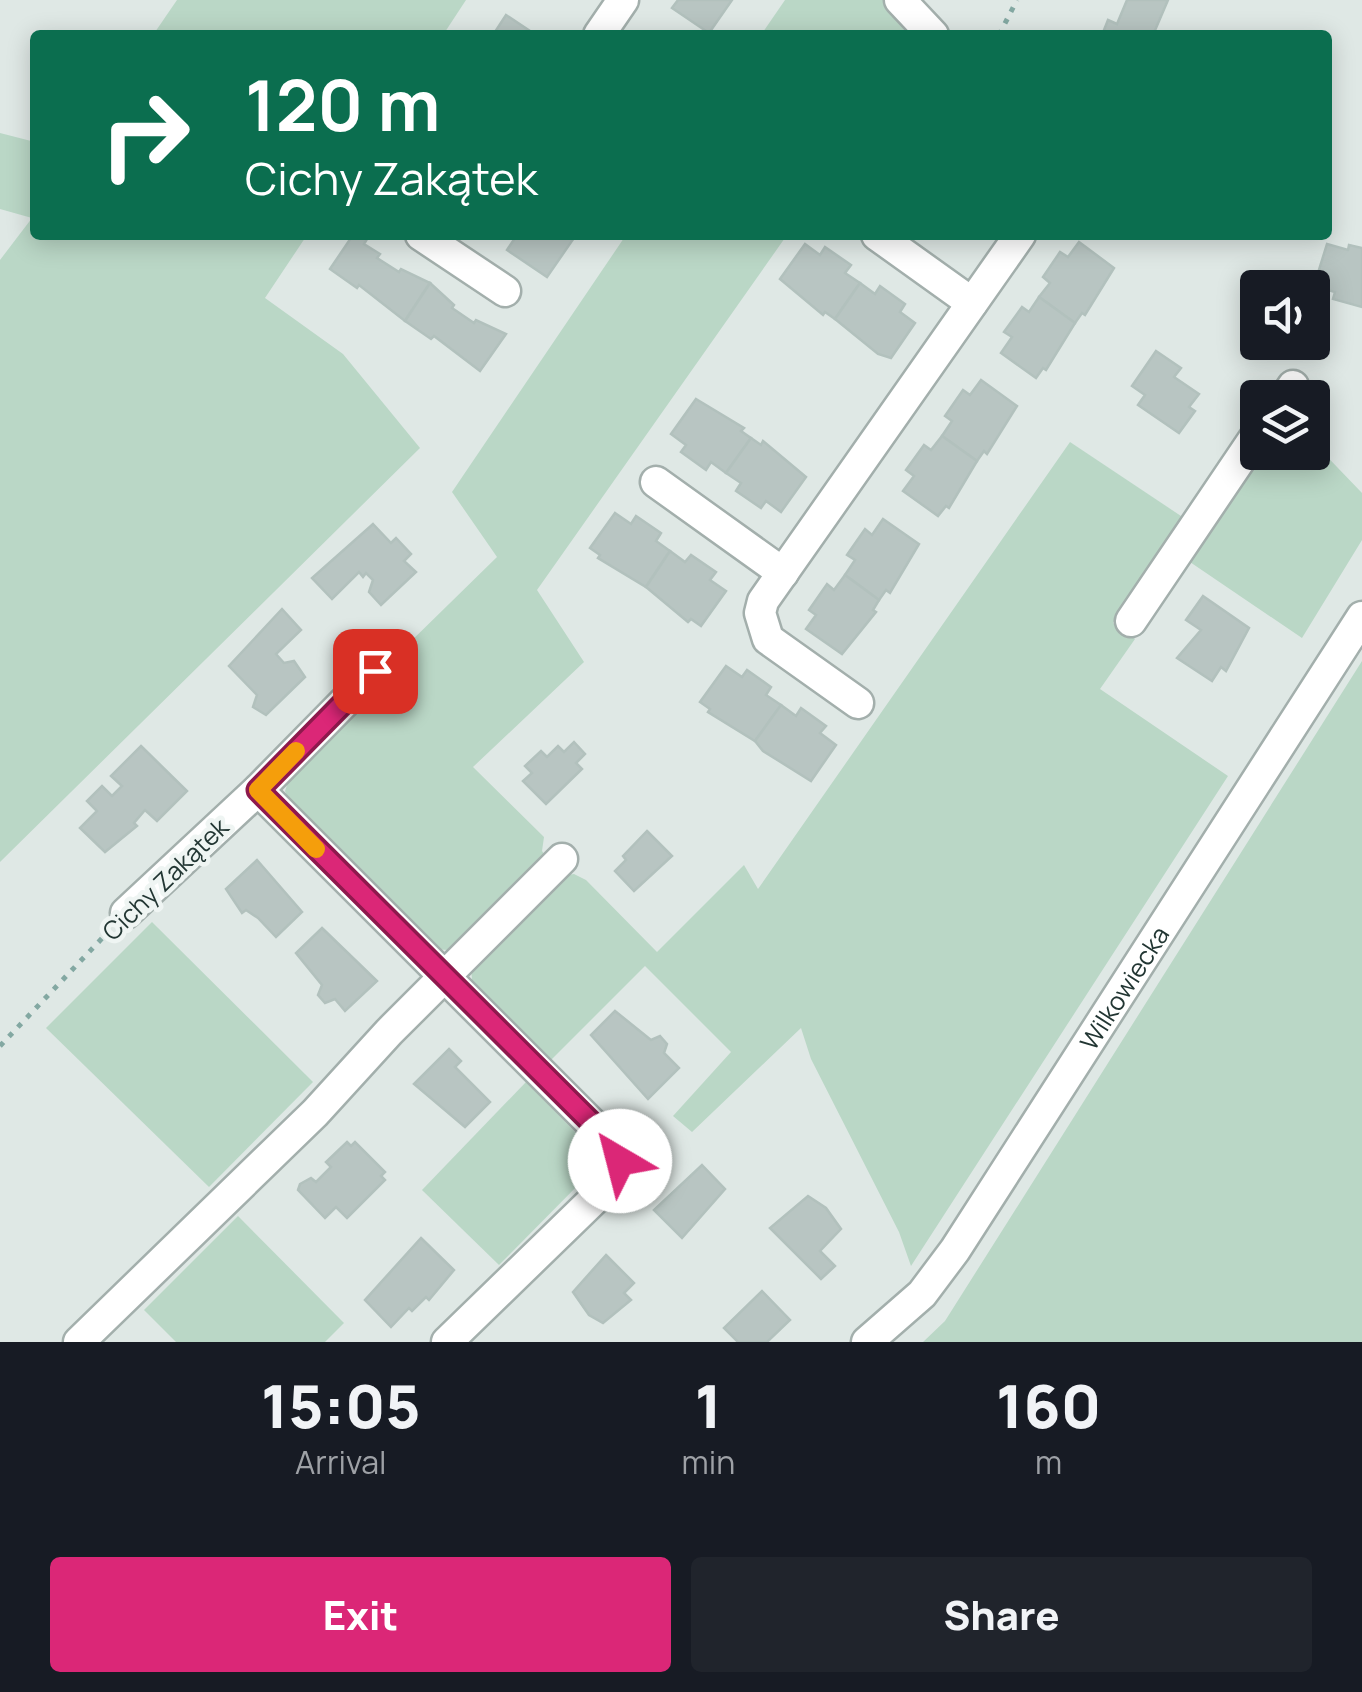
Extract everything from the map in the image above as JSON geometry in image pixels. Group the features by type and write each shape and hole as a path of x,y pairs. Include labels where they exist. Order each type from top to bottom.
{"street":[{"path":"602,30 623,0"},
{"path":"900,0 928,30"},
{"path":"883,240 972,303"},
{"path":"858,703 768,639 760,612 783,573 1016,240"},
{"path":"454,244 506,291"},
{"path":"1132,622 1240,460"},
{"path":"656,482 783,573"},
{"name":"Wilkowiecka","path":"868,1342 922,1294 954,1250 1362,616"},
{"name":"Cichy Zakątek","path":"126,913 258,790 375,671"},
{"path":"258,790 617,1148 620,1167 616,1177 447,1342"},
{"path":"79,1342 315,1113 444,976 562,859"}],"path":[{"path":"1001,30 1016,0"},
{"name":"Cichy Zakątek","path":"0,1046 126,913"}],"green space":[{"path":"177,0 466,0 446,30 156,30"},
{"path":"785,0 885,0 914,30 764,30"},
{"path":"0,133 30,141 30,217 0,209"},
{"path":"30,221 30,240 304,240 265,298 343,354 420,448 0,862 0,260"},
{"path":"623,240 783,240 537,590 584,662 473,767 544,837 542,851 547,858 466,938 448,950 432,949 294,814 285,791 293,768 387,672 402,650 497,557 452,492"},
{"path":"1070,442 1184,518 1113,623 1135,639 1100,689 1228,776 911,1266 899,1232 811,1059 801,1028 692,1132 673,1116 731,1052 645,966 549,1062 473,989 471,969 562,876 574,874 586,880 657,952 744,865 758,889"},
{"path":"1330,460 1362,493 1362,540 1302,638 1187,560 1248,470 1330,470"},
{"path":"1362,661 1362,1342 923,1342 945,1321"},
{"path":"152,922 313,1082 209,1187 46,1028"},
{"path":"526,1082 591,1148 588,1175 499,1265 422,1190"},
{"path":"238,1216 344,1323 325,1342 176,1342 144,1310"}],"building":[{"path":"678,0 732,0 711,30 705,30 672,8"},
{"path":"1127,0 1168,0 1155,30 1104,30 1108,20 1117,24"},
{"path":"506,15 528,30 496,30"},
{"path":"350,240 366,240 364,244 380,254 377,258 399,272 401,269 430,283 405,321 359,285 357,288 330,269"},
{"path":"514,240 573,240 547,277 507,250"},
{"path":"1079,242 1114,268 1085,315 1082,313 1075,323 1039,297 1050,283 1043,277 1060,252 1068,257"},
{"path":"805,244 820,255 825,247 851,265 845,273 860,283 835,319 825,312 823,315 780,279"},
{"path":"1327,244 1348,250 1349,245 1362,248 1362,307 1333,299 1330,270 1319,270"},
{"path":"430,283 454,305 452,308 474,323 476,320 506,334 480,371 434,336 431,339 405,321"},
{"path":"860,283 875,294 880,286 905,304 900,312 915,323 891,358 878,354 835,319"},
{"path":"1039,297 1075,323 1046,370 1043,368 1036,378 1001,353 1012,337 1004,332 1022,307 1029,312"},
{"path":"1156,351 1181,368 1174,377 1199,394 1189,407 1195,411 1179,433 1138,405 1145,395 1132,386"},
{"path":"981,380 1017,406 987,454 984,451 977,461 942,436 952,421 945,416 963,390 970,395"},
{"path":"696,399 744,428 741,431 751,438 726,473 711,462 706,470 681,452 686,445 671,434"},
{"path":"942,436 977,461 949,508 946,506 938,516 903,491 914,476 906,470 924,445 931,450"},
{"path":"751,438 761,445 763,441 806,477 781,512 766,501 761,508 736,491 741,483 726,473"},
{"path":"615,513 631,524 636,516 661,533 656,541 670,551 646,587 598,558 600,555 590,548"},
{"path":"883,519 919,544 890,593 886,590 879,600 845,575 855,560 847,555 865,529 872,535"},
{"path":"373,524 391,543 396,538 411,554 404,561 416,572 381,605 369,592 373,580 359,572 332,599 312,578"},
{"path":"670,551 685,562 691,555 716,572 710,580 726,591 701,626 691,619 688,622 646,587"},
{"path":"845,575 879,600 873,610 876,612 842,654 806,629 816,615 809,610 827,584 834,590"},
{"path":"1203,596 1249,628 1226,671 1221,667 1212,681 1177,658 1201,630 1186,620"},
{"path":"282,609 301,630 276,654 284,663 294,661 305,677 266,715 253,707 257,695 229,666"},
{"path":"726,666 742,677 747,670 771,687 766,695 781,705 755,741 708,712 710,709 700,702"},
{"path":"781,705 796,716 801,708 826,726 820,733 836,745 811,781 763,751 755,741"},
{"path":"574,742 585,754 576,763 582,769 546,804 523,781 532,773 525,766 541,751 547,757 558,746 564,752"},
{"path":"141,746 187,791 157,821 145,810 134,823 137,826 105,852 80,828 97,811 87,801 102,786 112,796 122,786 111,776"},
{"path":"647,831 672,856 634,891 615,871 626,860 623,856"},
{"path":"257,860 302,912 276,937 258,918 246,910 242,913 226,889"},
{"path":"322,928 377,981 345,1011 335,999 325,1003 318,995 322,985 296,953"},
{"path":"615,1011 651,1040 660,1036 667,1044 664,1053 679,1068 648,1099 591,1035"},
{"path":"449,1049 461,1061 455,1067 490,1102 465,1127 414,1084"},
{"path":"347,1142 351,1146 355,1142 385,1172 381,1176 385,1180 347,1218 336,1207 325,1218 298,1190 300,1184 311,1178 316,1182 331,1167 326,1162"},
{"path":"702,1165 725,1189 682,1238 654,1210"},
{"path":"808,1196 826,1208 841,1229 820,1251 835,1266 821,1279 770,1228"},
{"path":"421,1238 454,1270 429,1300 426,1297 412,1311 409,1308 391,1327 365,1300"},
{"path":"606,1255 634,1283 624,1293 631,1300 603,1323 589,1315 573,1292"},
{"path":"762,1291 790,1320 767,1342 738,1342 724,1328"}],"slow traffic":[{"path":"296,751 258,790 316,849"}],"route":[{"path":"375,671 258,790 617,1148 620,1161"}]}
